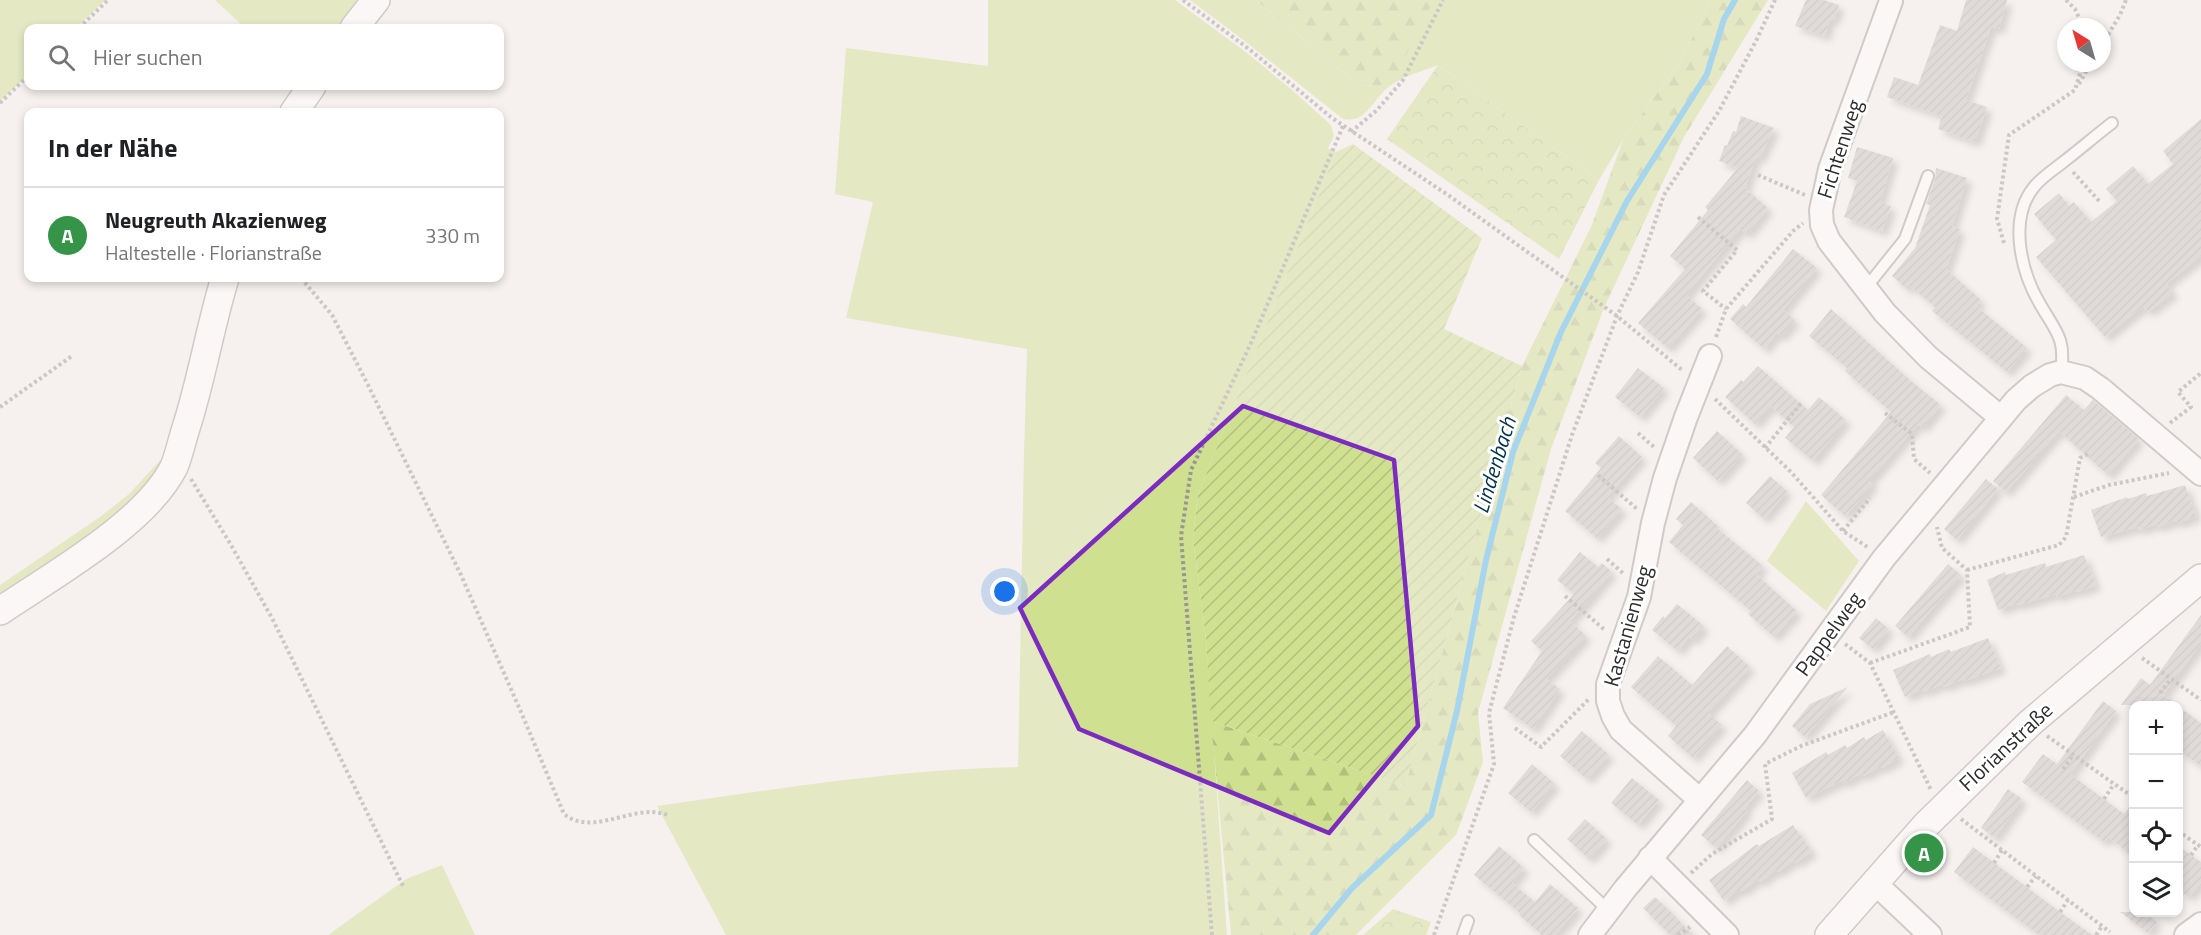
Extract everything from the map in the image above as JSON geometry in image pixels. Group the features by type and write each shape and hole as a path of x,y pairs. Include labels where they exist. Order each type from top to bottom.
{"street":[{"path":"357,24 376,0"},
{"name":"Fichtenweg","path":"1891,1 1830,169 1821,206 1822,225 1828,241 1885,313 1925,354 2000,417"},
{"path":"297,108 309,90"},
{"path":"0,611 115,533 161,487 174,466 196,396 211,324 224,282"},
{"name":"Kastanienweg","path":"1700,800 1621,730 1608,700 1608,684 1639,597 1653,523 1675,446 1710,356"},
{"path":"2061,372 2085,378 2101,389 2198,471"},
{"name":"Pappelweg","path":"1590,935 1650,858 1755,735 1884,558 2000,417 2032,386 2050,375 2061,372"},
{"name":"Florianstraße","path":"1829,935 1935,816 2030,723 2201,578"},
{"path":"1650,858 1727,935"},
{"path":"1875,883 1930,935"},
{"path":"2186,935 2201,924"}],"lane":[{"path":"2061,372 2063,356 2060,337 2039,303 2023,267 2020,230 2024,208 2033,188 2112,123"},
{"path":"1865,289 1905,239 1928,176"},
{"path":"1534,840 1608,910"},
{"path":"1463,935 1468,921"}],"path":[{"path":"83,24 108,0"},
{"path":"1183,0 1249,49 1351,132 1448,195 1617,316 1699,384 1791,472 1843,531 1884,558"},
{"path":"1351,132 1377,110 1403,80 1443,0"},
{"path":"1434,935 1494,764 1489,713 1514,617 1572,435 1617,316 1638,272 1664,195 1719,111 1775,0"},
{"path":"2066,0 2075,9 2079,18"},
{"path":"2111,30 2127,0"},
{"path":"2075,90 2080,72"},
{"path":"2007,250 1997,219 2008,135 2075,90 2086,72"},
{"path":"0,103 24,80"},
{"path":"1212,935 1181,537 1191,470 1251,343 1343,126"},
{"path":"2064,180 2073,172 2100,202"},
{"path":"1710,356 1726,309 1793,231 1821,206 1758,175"},
{"path":"1698,217 1737,250 1703,291 1726,309"},
{"path":"304,282 332,315 461,575 564,814 572,820 585,823 650,812 669,815"},
{"path":"0,408 72,356"},
{"path":"2155,435 2191,407 2178,392 2201,373"},
{"path":"1765,448 1801,403"},
{"path":"1885,413 1912,434 1914,459 1945,485"},
{"path":"1967,570 2059,545 2066,537 2080,458 2088,454"},
{"path":"2074,497 2109,485 2198,471"},
{"path":"1598,475 1653,523"},
{"path":"195,484 273,620 404,888"},
{"path":"1843,531 1870,498"},
{"path":"1870,663 1970,627 1967,570 1942,548 1930,502"},
{"path":"1565,596 1622,646"},
{"path":"1830,632 1870,663 1930,789 1934,792"},
{"path":"2122,644 2201,700"},
{"path":"2160,693 2171,679"},
{"path":"1515,728 1541,747 1593,695 1608,700"},
{"path":"1678,886 1712,854 1772,819 1765,764 1801,746 1894,712"},
{"path":"2030,723 2129,795"},
{"path":"2063,769 2073,755"},
{"path":"2104,799 2114,784"},
{"path":"1956,815 2110,932"},
{"path":"2183,835 2199,846 2191,855"},
{"path":"1994,863 2002,850"},
{"path":"2027,887 2036,876"},
{"path":"2060,912 2068,900"},
{"path":"2096,935 2102,926"}],"highlighted area":[{"path":"1243,406 1394,460 1418,726 1329,833 1079,729 1020,608"}],"green space":[{"path":"0,0 105,0 80,24 24,24 24,79 0,101"},
{"path":"215,0 363,0 344,24 241,24"},
{"path":"988,0 1175,0 1247,53 1292,90 1331,125 1334,136 1328,148 1336,152 1198,494 1193,539 1206,639 1227,935 726,935 657,806 882,776 1018,767 1027,349 846,318 873,202 835,194 846,48 988,66"},
{"path":"1190,0 1256,0 1359,85 1389,86 1434,0 1711,0 1681,60 1623,140 1599,180 1438,65 1395,82 1358,118 1343,119"},
{"path":"1256,0 1434,0 1390,86 1359,85"},
{"path":"1711,0 1768,0 1684,137 1604,308 1551,449 1478,713 1483,762 1456,835 1356,935 1231,935 1211,721 1405,786 1522,366 1591,227 1623,140 1681,60"},
{"path":"1438,65 1599,180 1559,259 1387,139"},
{"path":"1353,144 1482,238 1444,329 1522,366 1405,786 1211,721 1206,639 1193,539 1198,494 1336,152"},
{"path":"167,453 136,504 0,602 0,585 100,517 129,494"},
{"path":"1806,501 1859,561 1826,611 1767,561"},
{"path":"442,865 475,935 328,935 406,879"},
{"path":"1393,909 1431,922 1426,935 1363,935"}],"building":[{"path":"1806,0 1824,0 1839,5 1834,20 1830,19 1825,36 1795,26"},
{"path":"1966,0 2007,0 1999,29 1991,27 1966,100 1987,107 1975,142 1938,129 1942,116 1887,97 1894,77 1918,85 1940,25 1957,31"},
{"path":"1741,116 1774,128 1760,158 1756,157 1745,188 1768,208 1747,234 1740,229 1686,295 1702,309 1668,348 1638,323 1685,269 1670,256 1708,210 1705,207 1738,168 1719,161 1733,131 1736,132"},
{"path":"2201,119 2201,256 2166,284 2173,293 2148,312 2143,306 2105,337 2036,257 2056,240 2034,214 2059,193 2069,206 2074,202 2091,222 2117,201 2106,189 2133,166 2148,184 2173,164 2163,151"},
{"path":"1857,147 1893,158 1880,202 1891,206 1882,231 1844,217 1857,181 1848,178"},
{"path":"1936,168 1967,178 1952,226 1960,229 1946,269 1981,300 1976,306 2027,348 2007,372 1932,311 1935,307 1910,286 1907,289 1892,276 1915,248 1930,205 1926,204 1935,179"},
{"path":"1793,249 1817,268 1783,310 1795,320 1781,336 1777,333 1764,349 1730,319 1743,304 1746,307"},
{"path":"1831,309 1941,405 1922,428 1918,424 1869,481 1873,484 1845,516 1821,495 1891,412 1845,371 1847,368 1809,336"},
{"path":"1758,366 1808,410 1819,397 1846,420 1813,461 1785,438 1794,427 1771,406 1755,424 1725,397"},
{"path":"1638,368 1664,388 1640,417 1615,397"},
{"path":"2066,395 2084,410 2093,400 2139,439 2108,475 2059,431 2006,492 1993,481"},
{"path":"1717,431 1742,454 1718,481 1693,458"},
{"path":"1619,436 1642,457 1607,497 1622,509 1597,538 1565,511 1601,468 1595,463"},
{"path":"1770,476 1787,491 1764,519 1746,503"},
{"path":"1986,479 1998,489 1957,540 1944,529"},
{"path":"2185,485 2196,516 2178,523 2176,520 2158,527 2156,524 2139,530 2138,527 2101,537 2091,510 2127,497 2128,499 2146,493 2147,496"},
{"path":"1691,502 1719,527 1718,529 1763,566 1756,574 1797,611 1774,637 1748,614 1751,611 1669,542 1683,525 1676,519"},
{"path":"1580,552 1598,567 1602,563 1612,572 1570,621 1586,636 1546,679 1560,689 1533,729 1503,708 1542,651 1531,641 1574,594 1557,580"},
{"path":"2084,555 2096,585 2057,597 2056,594 2018,605 2017,603 1998,610 1987,580 2005,572 2006,575 2045,563 2046,567"},
{"path":"1948,564 1961,575 1908,637 1895,626"},
{"path":"1677,604 1704,626 1693,640 1689,637 1678,651 1652,630"},
{"path":"2201,615 2201,643 2163,695 2172,701 2129,701 2129,705 2121,705 2141,678 2150,685"},
{"path":"1876,618 1889,629 1873,649 1859,638"},
{"path":"1988,638 2001,668 1964,681 1962,679 1944,687 1943,684 1924,692 1923,689 1905,697 1893,670 1930,654 1931,657 1949,649 1951,652"},
{"path":"1727,646 1750,667 1708,713 1722,725 1693,758 1668,736 1676,726 1631,687 1658,656 1692,685"},
{"path":"1848,687 1805,737 1792,726 1810,704"},
{"path":"2103,701 2116,711 2070,774 2124,814 2129,807 2129,853 2108,837 2104,842 2022,782 2043,754 2057,764"},
{"path":"2183,710 2201,723 2201,766 2183,753"},
{"path":"1883,730 1899,758 1882,768 1881,766 1863,776 1862,773 1844,783 1843,780 1806,798 1792,773 1826,752 1828,755 1845,745 1847,748 1864,737 1866,740"},
{"path":"1582,731 1609,755 1587,779 1560,756"},
{"path":"1532,764 1555,784 1531,812 1508,793"},
{"path":"1632,778 1659,800 1638,825 1611,803"},
{"path":"1747,780 1759,791 1745,808 1747,811 1716,848 1701,835"},
{"path":"2008,789 2022,799 1995,838 1981,828"},
{"path":"1585,819 1607,839 1589,859 1567,839"},
{"path":"1793,825 1812,851 1796,863 1794,860 1778,872 1776,870 1760,882 1758,879 1742,891 1740,889 1724,901 1709,880 1757,844 1759,846"},
{"path":"1499,846 1524,868 1512,883 1535,902 1550,884 1578,908 1555,935 1542,935 1519,915 1520,913 1474,875"},
{"path":"1973,847 2092,935 2039,935 1954,872"},
{"path":"2183,849 2201,862 2201,882 2189,897 2183,893"},
{"path":"1655,897 1693,935 1670,935 1643,908"},
{"path":"2120,912 2129,912 2129,917 2150,917 2157,922 2148,933"}],"waterway":[{"name":"Lindenbach","path":"1313,935 1352,888 1431,815 1457,711 1486,560 1513,452 1561,332 1627,201 1707,74 1724,19 1735,0"}],"place":[{"name":"Neugreuth Akazienweg","path":"1924,853"}]}
